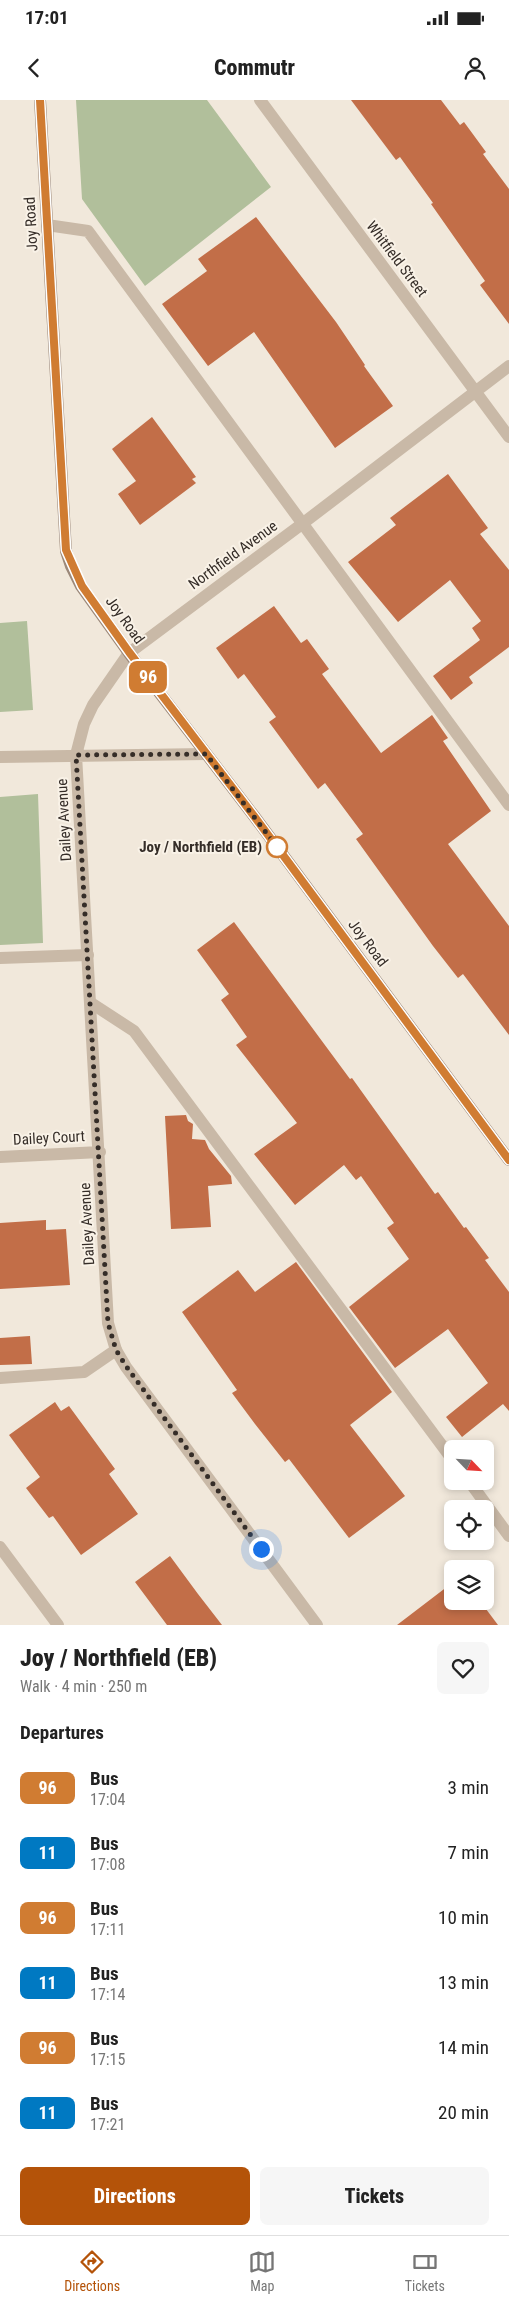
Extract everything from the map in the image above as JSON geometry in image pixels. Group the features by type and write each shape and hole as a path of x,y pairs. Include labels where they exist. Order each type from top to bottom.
{"street":[{"name":"Joy Road","path":"40,100 66,550 82,586 129,652 509,1160"},
{"name":"Whitfield Street","path":"260,100 509,437"},
{"path":"47,225 88,231 509,805"},
{"name":"Northfield Avenue","path":"76,755 84,724 94,705 129,652 302,524 509,366"},
{"path":"0,757 206,754"},
{"name":"Dailey Avenue","path":"76,755 100,1152 108,1323 116,1350 317,1625"},
{"path":"0,958 88,955"},
{"path":"91,1003 134,1031 444,1449"},
{"name":"Dailey Court","path":"0,1157 100,1152"},
{"path":"0,1378 84,1372 116,1350"},
{"path":"476,1490 509,1536"},
{"path":"0,1547 58,1625"}],"green space":[{"path":"76,100 207,100 271,187 145,286 82,199"},
{"path":"27,621 33,710 0,712 0,623"},
{"path":"38,794 43,943 0,945 0,797"}],"building":[{"path":"351,100 441,100 460,125 464,122 486,152 483,154 509,189 509,324 480,285 485,281 431,204 433,203 400,157 396,160"},
{"path":"256,217 336,322 364,366 393,406 335,448 254,332 208,366 162,304 207,271 198,259"},
{"path":"152,417 196,477 192,479 196,483 140,525 118,494 136,481 112,449"},
{"path":"448,474 488,528 480,534 509,570 509,647 469,677 473,683 451,700 433,676 480,640 472,628 481,621 450,580 398,622 348,562 396,525 390,518"},
{"path":"274,606 301,643 307,639 329,669 322,674 381,753 432,715 448,738 443,741 491,811 448,844 509,926 509,1035 463,974 458,978 433,946 356,839 363,834 325,783 318,789 269,722 276,717 244,674 238,679 216,648"},
{"path":"234,922 350,1079 352,1078 435,1194 438,1192 464,1228 466,1227 489,1258 485,1260 509,1292 509,1411 503,1404 462,1437 446,1417 488,1383 448,1329 395,1368 349,1307 409,1259 387,1228 394,1223 361,1176 356,1180 344,1165 295,1205 254,1154 297,1123 236,1045 247,1037 221,1000 229,994 197,950"},
{"path":"186,1115 188,1121 193,1124 192,1139 205,1140 209,1149 231,1176 232,1184 208,1186 211,1227 171,1229 165,1116"},
{"path":"46,1220 46,1230 66,1229 70,1285 0,1289 0,1223"},
{"path":"296,1262 392,1392 350,1425 405,1496 349,1538 289,1459 285,1462 232,1393 237,1390 182,1312 238,1270 255,1292"},
{"path":"30,1336 32,1364 0,1365 0,1338"},
{"path":"55,1402 61,1411 69,1406 115,1469 109,1474 138,1514 81,1555 53,1516 49,1518 26,1488 40,1477 9,1435"},
{"path":"170,1556 222,1625 167,1625 135,1582"},
{"path":"444,1589 444,1610 487,1610 498,1625 397,1625"}],"bus line":[{"name":"96","path":"40,100 66,550 71,566 82,586 129,652 254,816 509,1160"}],"place":[{"name":"Joy / Northfield (EB)","path":"277,847"}],"route":[{"path":"261,1549 126,1366 116,1350 108,1323 99,1133 76,755 206,754 277,847"}]}
